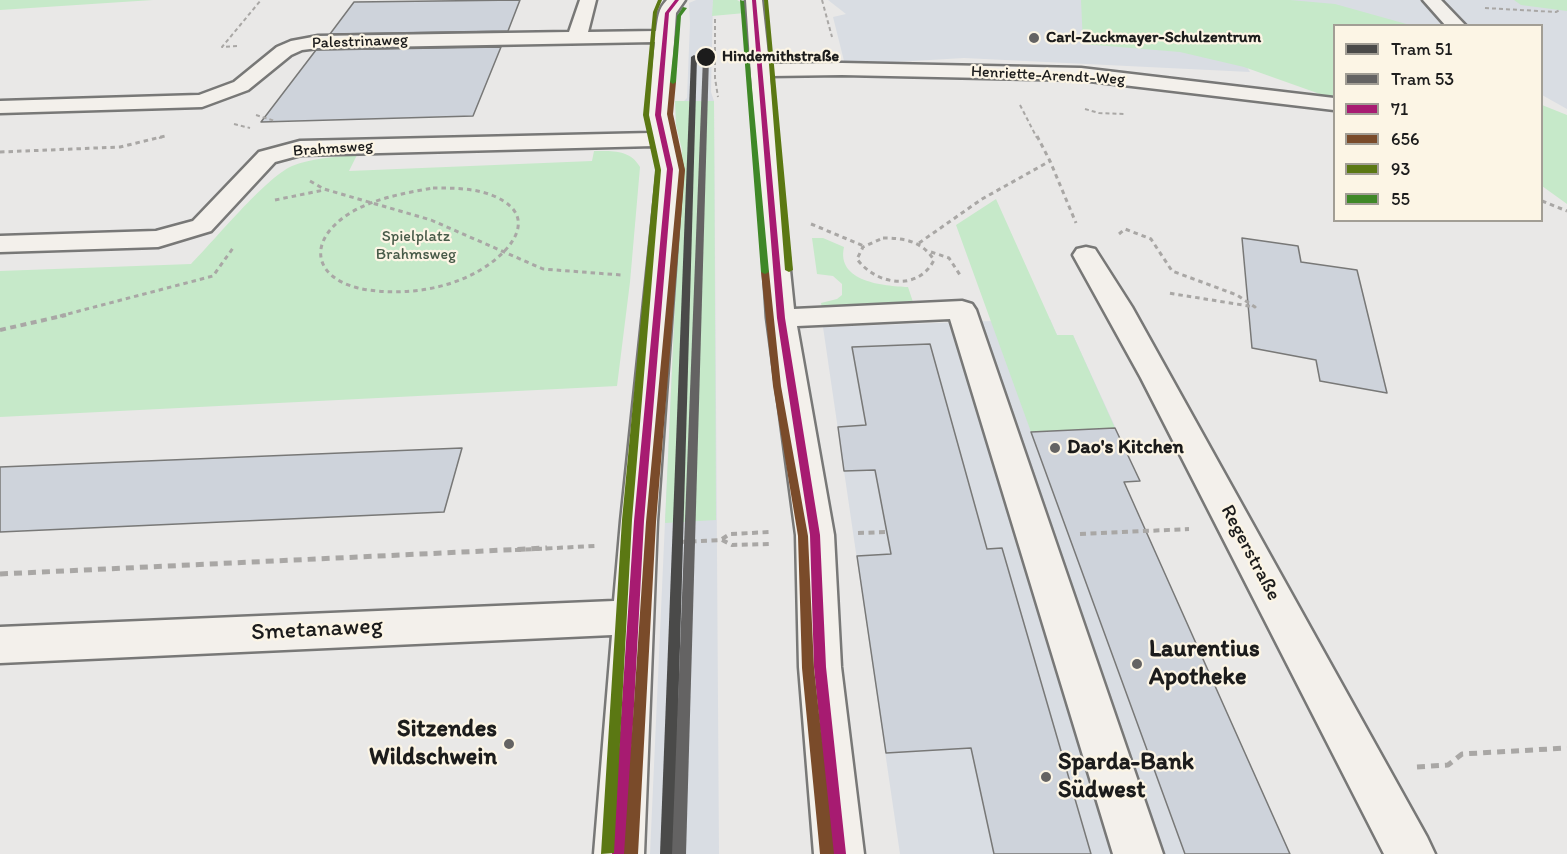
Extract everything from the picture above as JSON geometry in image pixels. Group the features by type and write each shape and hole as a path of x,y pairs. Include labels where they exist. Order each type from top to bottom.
{"street":[{"path":"577,37 588,0"},
{"path":"619,854 639,521 670,169 657,115 669,8 677,0"},
{"path":"754,0 781,318 814,535 820,667 839,854"},
{"path":"1433,3 1455,24"},
{"name":"Palestrinaweg","path":"0,107 202,101 241,86 284,51 298,45 318,42 665,36"},
{"name":"Henriette-Arendt-Weg","path":"760,70 842,69 1081,74 1333,105"},
{"name":"Brahmsweg","path":"202,226 267,157 300,148 663,139"},
{"path":"0,244 158,239 202,226"},
{"name":"Regerstraße","path":"1081,239 1410,854"},
{"path":"781,318 962,310 1138,854"},
{"name":"Smetanaweg","path":"0,645 634,616"}],"path":[{"path":"822,0 825,13"},
{"path":"1433,3 1556,12 1560,10"},
{"path":"718,97 715,78 714,19 722,18"},
{"path":"1019,104 1050,161 1081,239"},
{"path":"227,124 235,124"},
{"path":"0,152 120,147 165,136"},
{"path":"267,157 324,189 431,220 489,248 506,252 543,269 626,275 625,282"},
{"path":"918,243 947,221 1019,176 1050,161"},
{"path":"433,188 472,190 488,194 512,208 517,218 518,229 515,240 506,252 488,266 465,278 438,287 408,291 380,292 354,288 335,280 323,268 319,255 323,240 334,226 351,213 372,203 402,193 433,188"},
{"path":"1543,201 1567,211"},
{"path":"0,330 109,305 213,276 240,238 202,226"},
{"path":"824,229 864,246"},
{"path":"1119,234 1125,230 1151,239 1172,271 1237,295 1255,307 1168,293"},
{"path":"889,238 918,243 930,252 934,260 932,267 917,278 905,280 879,278 868,273 857,259 864,246 873,241 889,238"},
{"path":"1071,535 1141,530"},
{"path":"856,533 887,532"},
{"path":"722,540 730,534 743,533"},
{"path":"671,543 722,540 732,544 775,544"},
{"path":"0,574 603,546"},
{"path":"1412,768 1448,765 1462,754 1567,748"}],"shaded area":[{"path":"696,0 713,0 711,92 714,101 719,854 650,854 684,101 687,98 689,3"},
{"name":"Carl-Zuckmayer-Schulzentrum","path":"828,0 1207,0 1250,72 964,58 845,65 833,17 846,14"},
{"name":"Carl-Zuckmayer-Schulzentrum","path":"1214,0 1567,0 1567,109 1543,96 1543,24 1383,24"},
{"path":"1050,319 1057,335 1073,335 1140,481 1118,482 1144,542 1151,542 1290,854 900,854 823,327"}],"green space":[{"path":"0,0 153,0 0,10"},
{"path":"713,0 737,0 744,4 745,13 712,16"},
{"path":"1081,0 1290,0 1335,4 1406,24 1333,24 1333,99 1244,67 1180,52 1083,44"},
{"path":"1514,0 1567,0 1567,11 1521,5"},
{"path":"675,101 714,101 716,520 665,523 682,150 676,125"},
{"path":"1543,105 1567,115 1567,204 1543,187"},
{"name":"Spielplatz Brahmsweg","path":"594,151 626,154 640,167 630,282 617,386 0,417 0,271 191,264 268,183 300,163 357,155 349,171 592,161"},
{"path":"996,199 1057,335 1073,335 1115,428 1031,432 956,225"},
{"path":"812,238 823,238 844,247 843,259 847,268 854,275 875,283 908,287 913,302 822,308 821,303 837,299 842,295 842,284 833,276 817,274"}],"building":[{"path":"520,0 508,31 330,34 354,2"},
{"path":"501,47 473,116 261,122 316,50"},
{"path":"1242,238 1298,246 1301,262 1357,270 1387,393 1320,381 1316,360 1252,348"},
{"path":"930,344 987,549 1002,548 1091,854 994,854 971,748 886,753 857,556 891,554 875,470 844,471 838,427 866,425 852,347"},
{"path":"1115,428 1140,481 1124,482 1290,854 1185,854 1031,432"},
{"path":"462,448 444,512 0,532 0,467"}],"tram line":[{"name":"51","path":"667,854 694,57"},
{"name":"53","path":"679,854 706,57"}],"transit line":[{"name":"93","path":"607,853 627,520 658,170 646,115 655,12 660,0"},
{"name":"71","path":"619,854 639,521 670,169 658,115 667,13 677,0"},
{"name":"71","path":"754,0 781,318 815,535 820,667 839,854"},
{"name":"93","path":"766,0 789,270"},
{"name":"55","path":"742,1 765,272"},
{"name":"55","path":"673,82 679,16 685,8"},
{"name":"656","path":"631,854 651,522 682,170 670,114 673,82"},
{"name":"656","path":"765,272 777,386 803,536 808,668 827,854"}],"place":[{"name":"Carl-Zuckmayer-Schulzentrum","path":"1034,38"},
{"name":"Hindemithstraße","path":"706,57"},
{"name":"Dao's Kitchen","path":"1055,448"},
{"name":"Laurentius Apotheke","path":"1137,664"},
{"name":"Sitzendes Wildschwein","path":"509,744"},
{"name":"Sparda-Bank Südwest","path":"1046,777"}]}
